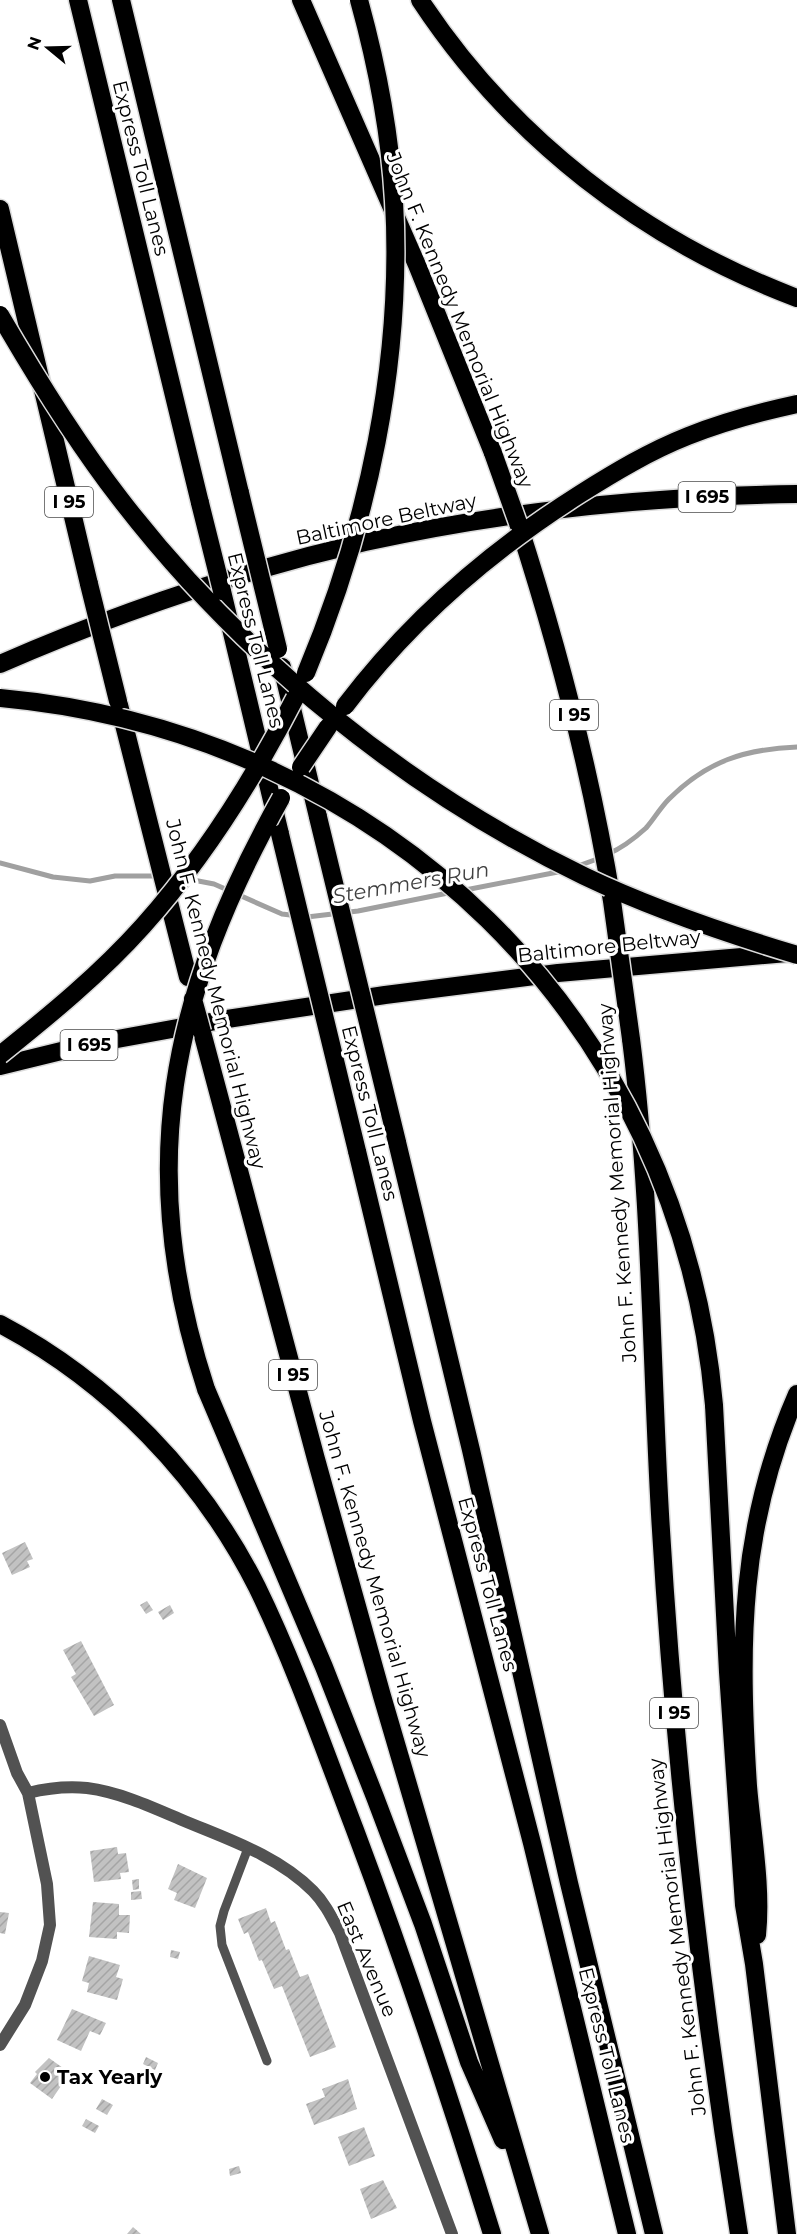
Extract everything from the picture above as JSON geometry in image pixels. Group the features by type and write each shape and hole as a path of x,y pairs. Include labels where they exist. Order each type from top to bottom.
{"highway":[{"name":"Express Toll Lanes","path":"78,0 422,1421 538,1865 627,2234"},
{"name":"Express Toll Lanes","path":"121,0 466,1428 567,1871 654,2234"},
{"name":"John F. Kennedy Memorial Highway","path":"301,0 417,265 493,453 534,572 573,710 607,870 638,1098 661,1525 673,1700 702,1980 739,2234"},
{"path":"0,1055 79,990 116,954 150,918 206,847 249,781 284,719 310,663 342,579 366,494 378,436 385,391 396,243 389,153 376,67 359,0"},
{"path":"420,0 443,33 499,101 572,170 627,211 682,246 750,279 797,298"},
{"name":"John F. Kennedy Memorial Highway","path":"0,208 89,584 231,1143 382,1696 540,2234"},
{"path":"0,315 61,417 123,503 215,607 320,706 388,759 438,794 547,857 594,881 683,918 797,954"},
{"path":"524,2182 491,2115 469,2062 423,1924 375,1797 324,1667 206,1389 186,1322 174,1259 169,1191 173,1093 187,1019 211,944 250,855 281,798 313,748 379,663 448,592 519,535 612,474 656,450 718,424 797,404"},
{"name":"Baltimore Beltway","path":"0,664 74,633 158,602 246,574 364,543 500,519 606,505 676,499 797,494"},
{"path":"0,698 68,707 133,720 193,738 249,759 317,792 385,834 454,888 495,926 545,981 597,1054 626,1107 650,1155 675,1216 693,1276 706,1338 714,1405 728,1672 744,1905 754,1964 787,2234"},
{"name":"Baltimore Beltway","path":"0,1066 90,1044 227,1018 385,995 567,972 797,954"},
{"path":"0,1324 33,1342 82,1377 151,1437 208,1507 226,1533 256,1586 326,1753 393,1930 451,2102 492,2234"},
{"path":"754,1964 758,1904 748,1786 743,1674 746,1583 767,1477 797,1394"}],"street":[{"path":"0,1725 17,1773 28,1793 47,1884 50,1925 42,1961 25,2006 0,2045"},
{"name":"East Avenue","path":"28,1793 48,1788 68,1787 89,1788 113,1794 248,1848 288,1870 315,1892 328,1909 340,1934 452,2234"}],"lane":[{"path":"248,1848 220,1926 222,1945 267,2061"}],"building":[{"path":"25,1542 33,1559 27,1561 30,1567 12,1575 2,1553"},
{"path":"147,1601 153,1610 146,1614 140,1605"},
{"path":"170,1605 174,1613 163,1620 158,1612"},
{"path":"81,1641 114,1705 94,1716 71,1677 76,1674 63,1650"},
{"path":"117,1847 118,1854 126,1853 129,1872 120,1873 121,1879 94,1882 90,1851"},
{"path":"178,1864 207,1878 195,1908 174,1900 177,1893 168,1889"},
{"path":"139,1879 139,1889 133,1890 132,1880"},
{"path":"141,1891 142,1899 131,1900 131,1892"},
{"path":"93,1902 119,1904 119,1915 130,1915 129,1933 117,1932 117,1939 89,1937"},
{"path":"266,1908 271,1923 275,1921 286,1950 289,1949 300,1977 308,1974 336,2047 310,2057 282,1986 274,1989 262,1960 259,1961 248,1932 244,1934 238,1919"},
{"path":"0,1912 9,1913 5,1934 0,1933"},
{"path":"171,1950 180,1952 178,1959 170,1957"},
{"path":"89,1956 120,1965 116,1977 123,1979 117,2000 87,1992 89,1983 82,1981"},
{"path":"72,2009 106,2023 100,2035 90,2031 81,2051 57,2040"},
{"path":"146,2057 158,2063 155,2070 143,2064"},
{"path":"49,2058 70,2073 52,2099 30,2083 37,2074 35,2072"},
{"path":"348,2079 357,2109 314,2125 306,2104 325,2097 322,2089"},
{"path":"102,2099 113,2105 107,2115 96,2109"},
{"path":"86,2119 99,2126 95,2133 82,2126"},
{"path":"364,2127 375,2156 349,2166 338,2137"},
{"path":"239,2166 241,2173 230,2176 229,2169"},
{"path":"383,2180 397,2208 371,2219 360,2189"},
{"path":"133,2227 141,2234 127,2234"}],"waterway":[{"name":"Stemmers Run","path":"608,854 623,846 646,828 669,799 712,766 744,754 797,747"},
{"name":"Stemmers Run","path":"578,866 600,858"},
{"name":"Stemmers Run","path":"0,863 53,877 90,881 115,876 158,876"},
{"name":"Stemmers Run","path":"460,891 563,871"},
{"name":"Stemmers Run","path":"188,879 214,884 282,914 307,917 358,911 448,893"}],"place":[{"name":"Tax Yearly","path":"45,2077"}]}
